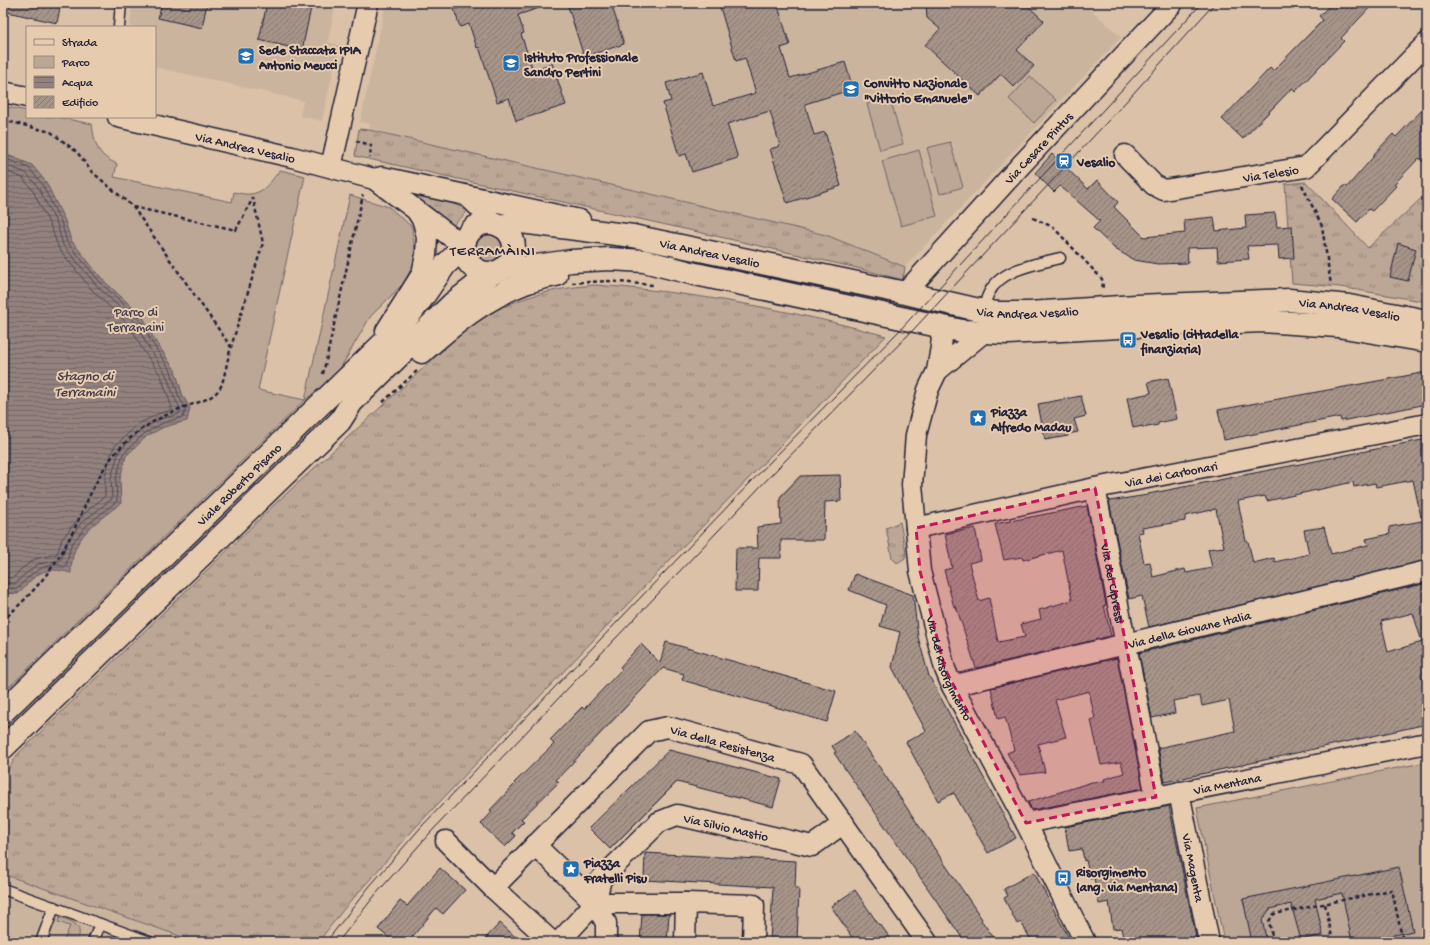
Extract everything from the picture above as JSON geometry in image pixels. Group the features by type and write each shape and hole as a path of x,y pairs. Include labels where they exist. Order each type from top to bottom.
{"main road":[{"name":"Via Andrea Vesalio","path":"496,224 521,222 633,236 998,313 1029,313 1289,300 1349,306 1427,320"},
{"path":"480,224 496,224 506,229 511,236 513,253 511,260 499,270 484,272 469,264 465,256 464,244 472,229 480,224"},
{"name":"Viale Roberto Pisano","path":"3,712 400,327 445,265 464,244"},
{"name":"Via Andrea Vesalio","path":"499,270 571,261 610,259 644,261 691,273 962,331 1008,334 1119,327 1262,322 1338,326 1427,341"},
{"name":"Viale Roberto Pisano","path":"7,746 340,421 352,402 452,304 499,270"},
{"name":"Via Andrea Vesalio","path":"479,306 507,290 545,276 572,272 606,270 691,273"},
{"name":"Viale Roberto Pisano","path":"340,421 361,410 423,351 479,306"}],"street":[{"path":"331,168 368,3"},
{"name":"Via Cesare Pintus","path":"905,293 1021,165 1173,3"},
{"name":"Via Telesio","path":"1125,155 1154,185 1164,190 1306,167 1427,43"},
{"path":"3,92 26,97"},
{"name":"Via Andrea Vesalio","path":"122,118 292,157 331,168 382,177 622,229 633,236"},
{"name":"Via Andrea Vesalio","path":"370,175 450,236 464,244"},
{"path":"467,196 496,224"},
{"name":"Via Andrea Vesalio","path":"380,345 387,330 422,274 426,255 427,237 423,221 416,210"},
{"name":"Via del Risorgimento","path":"938,326 942,337 937,371 928,390 916,435 912,485 920,571 945,669 952,686 1026,823 1084,942"},
{"name":"Via del Risorgimento","path":"937,371 984,332"},
{"name":"Via dei Carbonari","path":"916,528 1095,488 1427,424"},
{"name":"Via dei Cipressi","path":"1095,488 1156,797"},
{"name":"Via della Giovane Italia","path":"952,686 1126,645 1427,570"},
{"name":"Via della Resistenza","path":"493,888 649,731 668,726 801,764 927,942"},
{"name":"Via Mentana","path":"1026,823 1427,743"},
{"name":"Via Magenta","path":"1179,792 1209,942"},
{"name":"Via Silvio Mastio","path":"595,903 601,879 659,822 677,815 812,846 844,823"},
{"path":"446,841 493,888 552,942"},
{"path":"535,845 595,903 606,923 606,942"},
{"path":"559,942 595,903 754,905 753,942"},
{"path":"685,942 686,903"}],"lane":[{"path":"119,26 121,3"},
{"path":"983,311 989,292 1001,278 1025,266 1060,258"},
{"path":"3,889 150,942"},
{"path":"41,942 54,907"},
{"path":"93,942 100,924"}],"path":[{"path":"3,120 51,132 77,152 91,171 133,207 231,347"},
{"path":"323,376 370,175 371,145 338,137"},
{"path":"1295,169 1322,226 1332,292"},
{"path":"3,620 15,610 45,577 67,544 90,492 106,464 126,442 143,428 178,409 209,398 220,388 263,243 253,198 236,230 133,207"},
{"path":"1033,218 1053,226 1102,279 1105,309"},
{"path":"565,285 572,283 606,281 654,284 625,278"},
{"path":"379,406 419,369"},
{"path":"1273,942 1269,921 1274,914 1392,890 1403,942"},
{"path":"1325,904 1333,942"}],"highlighted area":[{"path":"1095,488 1156,797 1026,823 945,669 920,571 916,528"}],"shaded area":[{"name":"Sede Staccata IPIA Antonio Meucci","path":"132,3 336,3 328,42 339,45 322,121 300,116 303,101 156,67 156,26 130,26"},
{"name":"Convitto Nazionale \"Vittorio Emanuele\"","path":"386,3 1084,3 1121,37 905,267 826,235 369,130 370,124 360,122"},
{"path":"3,874 197,942 129,942 112,936 104,942 77,942 79,935 70,926 63,942 3,942 3,902 5,898 3,897"}],"green space":[{"path":"1030,76 1056,100 1034,123 1009,99"},
{"path":"890,98 903,144 880,150 867,104"},
{"name":"Parco di Terramaini","path":"3,106 26,111 26,118 62,118 92,124 94,138 101,153 110,161 117,164 114,177 232,202 234,192 243,194 256,193 266,187 280,170 305,176 258,390 305,400 3,693"},
{"path":"359,129 638,191 826,235 905,267 903,280 857,268 355,156"},
{"path":"950,142 963,187 940,194 927,148"},
{"path":"919,150 937,216 901,226 882,161"},
{"path":"1306,182 1368,248 1427,193 1427,302 1340,287 1292,283 1285,184"},
{"path":"396,183 462,207 466,213 451,227 435,212"},
{"path":"350,195 389,207 412,227 416,259 404,283 370,317 337,374 305,400"},
{"path":"492,223 504,229 508,233 513,246 511,260 492,273 476,269 465,256 464,242 472,229"},
{"path":"595,285 669,292 742,303 814,318 886,336 641,590 414,829 344,909 318,942 197,942 3,874 3,778 17,755 275,504 464,332 479,320 509,304 551,291"},
{"path":"900,522 906,553 905,558 897,563 892,558 886,528"},
{"path":"1427,762 1427,942 1224,942 1197,808"},
{"path":"60,917 76,925 79,932 77,942 63,942 70,926 58,922"}],"water":[{"name":"Stagno di Terramaini","path":"3,155 10,156 32,165 46,182 65,221 71,240 103,280 143,317 154,339 175,370 183,396 190,408 187,421 164,427 147,436 126,456 120,479 121,503 86,532 80,540 75,549 72,560 71,573 53,570 41,573 35,576 18,594 3,593"}],"building":[{"path":"3,3 61,3 57,23 3,11"},
{"path":"162,3 207,3 202,28 158,18"},
{"path":"267,3 312,3 302,50 259,40"},
{"path":"462,3 545,3 545,6 518,15 524,33 521,34 533,70 552,63 566,105 516,121 509,98 497,102 479,47 477,48 469,24 460,27 454,9 463,6"},
{"path":"567,3 611,3 624,44 584,57"},
{"path":"733,3 777,3 790,45 781,48 790,78 845,62 853,89 805,104 814,135 825,132 841,186 787,203 770,149 780,146 770,111 727,124 738,158 692,172 686,154 679,156 663,103 671,101 666,83 703,72 713,106 756,93 745,58 736,61 720,7"},
{"path":"926,3 1025,3 1044,21 1017,50 1034,66 1014,87 1001,74 980,96 925,45 940,29 927,18"},
{"path":"1332,3 1374,3 1341,38 1344,41 1295,92 1292,88 1243,139 1222,119 1270,68 1273,71 1323,20 1319,16"},
{"path":"1427,105 1427,166 1419,158 1394,184 1396,186 1372,211 1369,209 1357,222 1332,199 1345,185 1347,187 1375,155 1374,154 1393,134 1396,137"},
{"path":"1052,154 1088,189 1097,180 1118,202 1114,207 1144,237 1185,233 1184,220 1214,217 1216,231 1246,228 1245,215 1275,213 1277,227 1292,226 1294,258 1279,259 1278,245 1247,246 1249,259 1218,261 1217,247 1187,248 1188,263 1158,264 1134,260 1115,249 1093,228 1100,221 1060,186 1054,192 1035,173"},
{"path":"1398,243 1416,249 1408,281 1390,277"},
{"path":"1427,372 1427,404 1341,421 1340,417 1224,440 1218,410"},
{"path":"1168,378 1177,419 1158,423 1158,425 1133,428 1127,398 1151,393 1148,382"},
{"path":"1081,396 1086,416 1074,419 1078,432 1068,434 1068,436 1045,440 1038,404"},
{"path":"1427,439 1427,517 1421,517 1413,480 1376,487 1375,483 1354,487 1353,482 1267,501 1265,496 1238,501 1246,541 1248,541 1253,563 1274,558 1275,562 1309,554 1304,530 1324,527 1331,554 1368,545 1366,539 1390,534 1389,527 1427,520 1427,560 1149,627 1142,596 1129,599 1109,501","holes":["1216,509 1224,547 1208,549 1212,568 1186,573 1185,569 1153,577 1150,562 1144,563 1138,533 1143,532 1142,528 1185,521 1185,516"]},
{"path":"840,475 841,501 825,502 824,540 781,540 781,558 759,558 758,591 735,591 736,548 758,548 757,527 781,524 780,497 800,476"},
{"path":"1087,506 1106,605 1104,605 1111,636 976,668 956,606 954,607 944,570 952,568 945,534 975,528 981,560 969,563 979,601 989,598 998,642 1025,637 1021,624 1041,619 1039,610 1072,600 1062,550 1023,560 1022,557 1004,560 995,524"},
{"path":"855,574 913,595 918,637 929,676 1016,838 988,853 954,793 938,801 906,742 926,731 892,667 900,632 880,626 886,605 849,590"},
{"path":"1427,583 1427,670 1421,675 1427,692 1427,724 1165,782 1158,748 1235,731 1229,700 1202,706 1200,696 1173,701 1175,713 1152,718 1139,653","holes":["1413,613 1422,642 1388,652 1381,621"]},
{"path":"666,642 836,691 827,722 682,680 684,674 663,668 556,780 559,782 521,819 524,821 512,833 516,836 505,847 481,824 492,812 490,810 515,784 514,783 554,744 550,740 582,707 584,709 622,669 620,667 641,644 660,663"},
{"path":"1117,658 1143,788 1032,810 1028,802 1092,782 1105,781 1104,779 1124,773 1121,762 1101,765 1091,720 1095,719 1089,691 1055,700 1066,737 1038,744 1045,772 1020,775 1007,753 1014,750 1005,717 998,719 991,688"},
{"path":"855,731 997,942 965,942 834,753 836,752 832,746"},
{"path":"669,750 781,779 773,807 677,782 610,849 589,828"},
{"path":"1169,806 1197,942 1124,942 1121,928 1113,929 1109,902 1099,904 1094,878 1090,879 1082,849 1069,851 1065,827"},
{"path":"645,853 796,861 795,888 799,888 797,942 770,942 773,887 644,880"},
{"path":"1399,867 1413,931 1361,942 1352,942 1342,893 1315,899 1323,935 1301,940 1291,904 1270,909 1262,920 1267,942 1252,942 1243,899"},
{"path":"440,868 465,890 443,914 436,908 408,942 394,942 378,929 400,901 407,906"},
{"path":"1034,872 1071,942 1032,942 1021,922 1017,924 1004,898 1008,896 1004,889"},
{"path":"855,890 879,925 880,924 893,942 855,942 831,906"},
{"path":"642,914 669,914 667,942 640,942"},
{"path":"500,923 521,942 482,942"}],"tram line":[{"path":"326,942 369,887 422,826 772,460 899,331 1202,3"},
{"path":"338,942 376,894 430,833 779,467 913,330 1121,107 1215,3"}],"place":[{"name":"Sede Staccata IPIA Antonio Meucci","path":"246,56"},
{"name":"Istituto Professionale Sandro Pertini","path":"511,63"},
{"name":"Convitto Nazionale \"Vittorio Emanuele\"","path":"851,89"},
{"name":"Vesalio","path":"1064,161"},
{"name":"Vesalio (cittadella finanziaria)","path":"1128,340"},
{"name":"Piazza Alfredo Madau","path":"978,418"},
{"name":"Piazza Fratelli Pisu","path":"571,869"},
{"name":"Risorgimento (ang. via Mentana)","path":"1063,878"}],"district":[{"name":"TERRAMÀINI","path":"493,250"}]}
